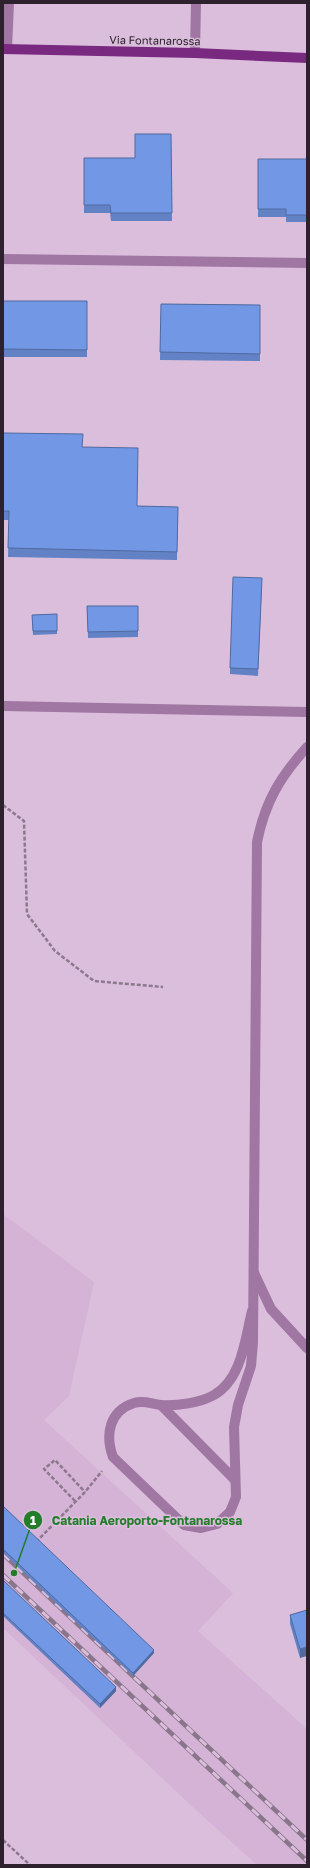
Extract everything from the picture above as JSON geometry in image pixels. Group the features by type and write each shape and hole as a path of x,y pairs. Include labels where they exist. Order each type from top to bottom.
{"main road":[{"name":"Via Fontanarossa","path":"5,49 195,53 307,58"}],"street":[{"path":"5,49 8,3"},
{"path":"195,53 196,3"},
{"path":"3,259 307,263"},
{"path":"3,706 307,712"},
{"path":"252,1311 240,1361 229,1382 214,1394 198,1401 161,1405 148,1401 135,1403 122,1408 113,1418 108,1431 108,1444 113,1457 184,1525 201,1528 217,1524 230,1512 236,1497 234,1427 238,1405 251,1366 253,1342 252,1311 257,842 261,821 272,793 289,766 307,747"},
{"path":"253,1271 271,1309 307,1348"},
{"path":"161,1405 235,1480"}],"path":[{"path":"3,805 24,821 27,914 55,951 94,981 163,987"},
{"path":"32,1547 84,1492 113,1457"},
{"path":"75,1501 44,1469 55,1460 84,1492"},
{"path":"30,1536 37,1542"},
{"path":"3,1840 30,1865"}],"shaded area":[{"path":"3,1214 94,1282 69,1396 44,1420 233,1593 198,1631 307,1729 307,1865 257,1865 197,1811 3,1628"}],"building":[{"path":"135,134 171,134 172,213 111,213 110,205 84,205 84,158 135,158"},
{"path":"258,159 307,159 307,215 286,215 286,209 258,209"},
{"path":"3,301 87,301 87,350 3,349"},
{"path":"161,304 260,305 260,354 160,352"},
{"path":"3,433 83,434 82,447 138,448 137,506 178,507 177,552 8,548 9,511 3,511"},
{"path":"233,577 262,578 258,669 230,668"},
{"path":"87,606 138,606 138,631 88,632"},
{"path":"57,614 57,631 33,631 32,615"},
{"path":"3,1506 154,1650 133,1673 3,1549"},
{"path":"3,1580 116,1687 100,1704 3,1613"},
{"path":"307,1610 307,1647 300,1649 290,1615"}],"railway":[{"path":"3,1554 307,1840"},
{"path":"3,1575 307,1861"}],"place":[{"name":"Catania Aeroporto-Fontanarossa","path":"14,1573"}]}
